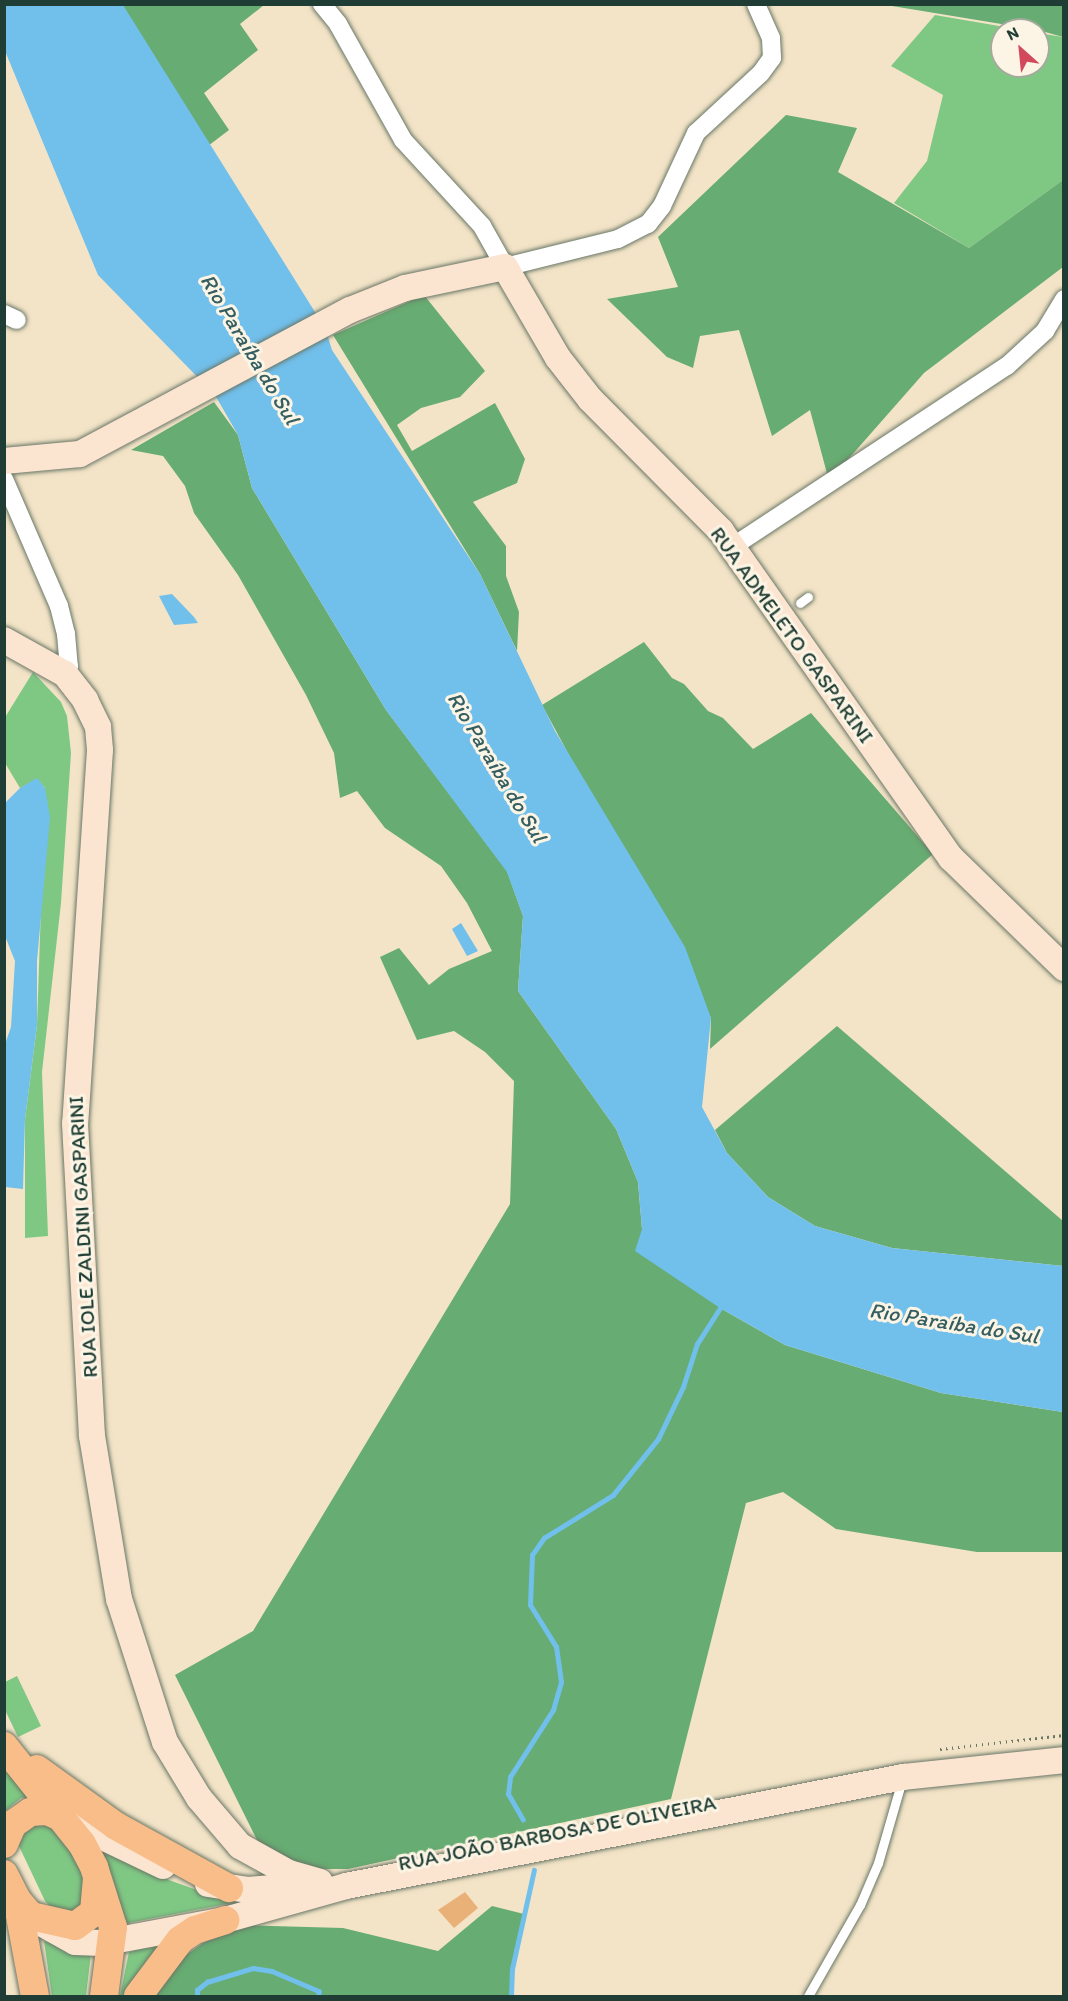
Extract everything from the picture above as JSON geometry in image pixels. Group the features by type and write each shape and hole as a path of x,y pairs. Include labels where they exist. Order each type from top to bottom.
{"main road":[{"path":"4,461 80,454 350,310 405,288 505,267"},
{"name":"RUA ADMELETO GASPARINI","path":"505,267 558,358 590,399 661,468 732,547 951,858 1064,968"},
{"name":"RUA IOLE ZALDINI GASPARINI","path":"4,640 65,674 85,700 98,727 100,750 75,1123 92,1436 119,1599 165,1742 200,1798 240,1846 289,1873 320,1882"},
{"name":"RUA JOÃO BARBOSA DE OLIVEIRA","path":"63,1818 166,1868 203,1883 229,1888 270,1890 320,1882 855,1772 965,1753 1064,1744"},
{"path":"4,1745 116,1826 229,1888 243,1864 240,1846"},
{"path":"4,1745 63,1818 94,1867 107,1900 113,1941 104,1996"},
{"name":"RUA JOÃO BARBOSA DE OLIVEIRA","path":"24,1908 75,1942 113,1941 225,1920 346,1886 903,1777 1064,1760"},
{"path":"4,1844 13,1824 30,1812 47,1811 63,1818"},
{"path":"24,1908 75,1926 87,1920 98,1903 94,1867"},
{"path":"4,1874 24,1908 35,1996"},
{"path":"138,1996 180,1940 195,1930 225,1920"}],"street":[{"name":"RUA ADMELETO GASPARINI","path":"322,4 338,24 403,140 482,226 505,267"},
{"path":"505,267 618,239 648,224 662,206 696,133 761,73 772,58 771,38 756,4"},
{"path":"732,547 1007,366 1045,331 1064,299"},
{"path":"4,479 58,606 66,634 69,666 65,674"}],"lane":[{"path":"808,1996 860,1905 878,1863 903,1777"}],"path":[{"path":"940,1749 1064,1735"}],"green space":[{"path":"121,5 264,5 240,24 258,50 204,93 229,130 208,146"},
{"path":"886,5 1063,5 1063,37 1050,33 1050,18 990,18 990,22"},
{"path":"935,15 990,24 990,78 1050,78 1050,35 1063,37 1063,180 969,248 894,203 927,161 943,95 891,66"},
{"path":"786,115 857,128 838,172 969,248 1063,180 1063,267 924,373 829,481 810,410 772,436 739,330 700,336 693,368 667,357 607,299 678,287 658,237"},
{"path":"424,295 485,371 460,397 421,408 397,425 412,451 495,403 525,459 517,483 473,502 506,546 506,576 519,612 517,651 480,574 333,335"},
{"path":"214,402 238,435 252,488 386,710 507,871 523,916 518,991 616,1129 638,1182 642,1229 720,1308 785,1345 941,1393 1063,1412 1063,1552 977,1552 836,1529 783,1492 746,1503 671,1799 348,1869 315,1869 290,1862 258,1842 175,1675 253,1631 510,1204 514,1081 485,1052 454,1031 417,1040 380,957 399,948 429,985 449,969 492,951 467,903 441,866 385,828 357,791 340,798 334,753 306,695 238,575 194,513 185,486 163,456 131,450"},
{"path":"644,642 672,678 684,684 708,711 723,718 753,749 811,713 933,854 710,1049 711,1018 542,705"},
{"path":"33,672 61,702 67,716 71,753 61,903 42,1072 48,1236 25,1238 25,1119 37,1025 45,788 37,779 20,788 5,763 4,719"},
{"path":"837,1026 1063,1221 1063,1266 892,1248 815,1226 768,1197 727,1153 715,1130"},
{"path":"17,1676 41,1726 18,1737 4,1708 5,1682"},
{"path":"4,1761 38,1795 21,1798 5,1811"},
{"path":"36,1820 60,1830 87,1881 87,1910 58,1915 45,1901 18,1844 20,1833"},
{"path":"97,1840 169,1880 194,1889 222,1898 262,1897 118,1925"},
{"path":"492,1906 524,1914 512,1969 511,1996 152,1996 179,1960 203,1943 241,1925 343,1928 438,1951"},
{"path":"168,1940 124,1996 120,1996 129,1952"},
{"path":"44,1941 91,1953 86,1996 52,1996"}],"water":[{"name":"Rio Paraíba do Sul","path":"4,5 123,5 325,328 332,350 480,574 555,731 685,947 711,1018 702,1107 727,1153 768,1197 815,1226 892,1248 1063,1266 1063,1412 941,1393 785,1345 720,1308 635,1251 642,1229 638,1182 616,1129 518,991 523,916 507,872 386,710 252,488 238,435 215,395 98,275 5,51"},
{"path":"172,594 198,623 174,625 159,596"},
{"path":"37,778 45,788 50,817 37,961 37,1025 25,1119 23,1189 5,1187 4,1047 11,1027 15,961 5,936 4,804 20,788"},
{"path":"461,923 478,951 467,956 452,929"}],"building":[{"path":"465,1892 478,1908 454,1928 438,1910"}],"waterway":[{"path":"523,1820 508,1794 510,1777 553,1710 561,1682 556,1647 530,1605 532,1555 544,1538 613,1495 658,1439 683,1387 697,1344 720,1308"},
{"path":"511,1996 512,1969 534,1870"},
{"path":"197,1996 197,1990 207,1982 253,1968 272,1971 319,1991 319,1996"}]}
